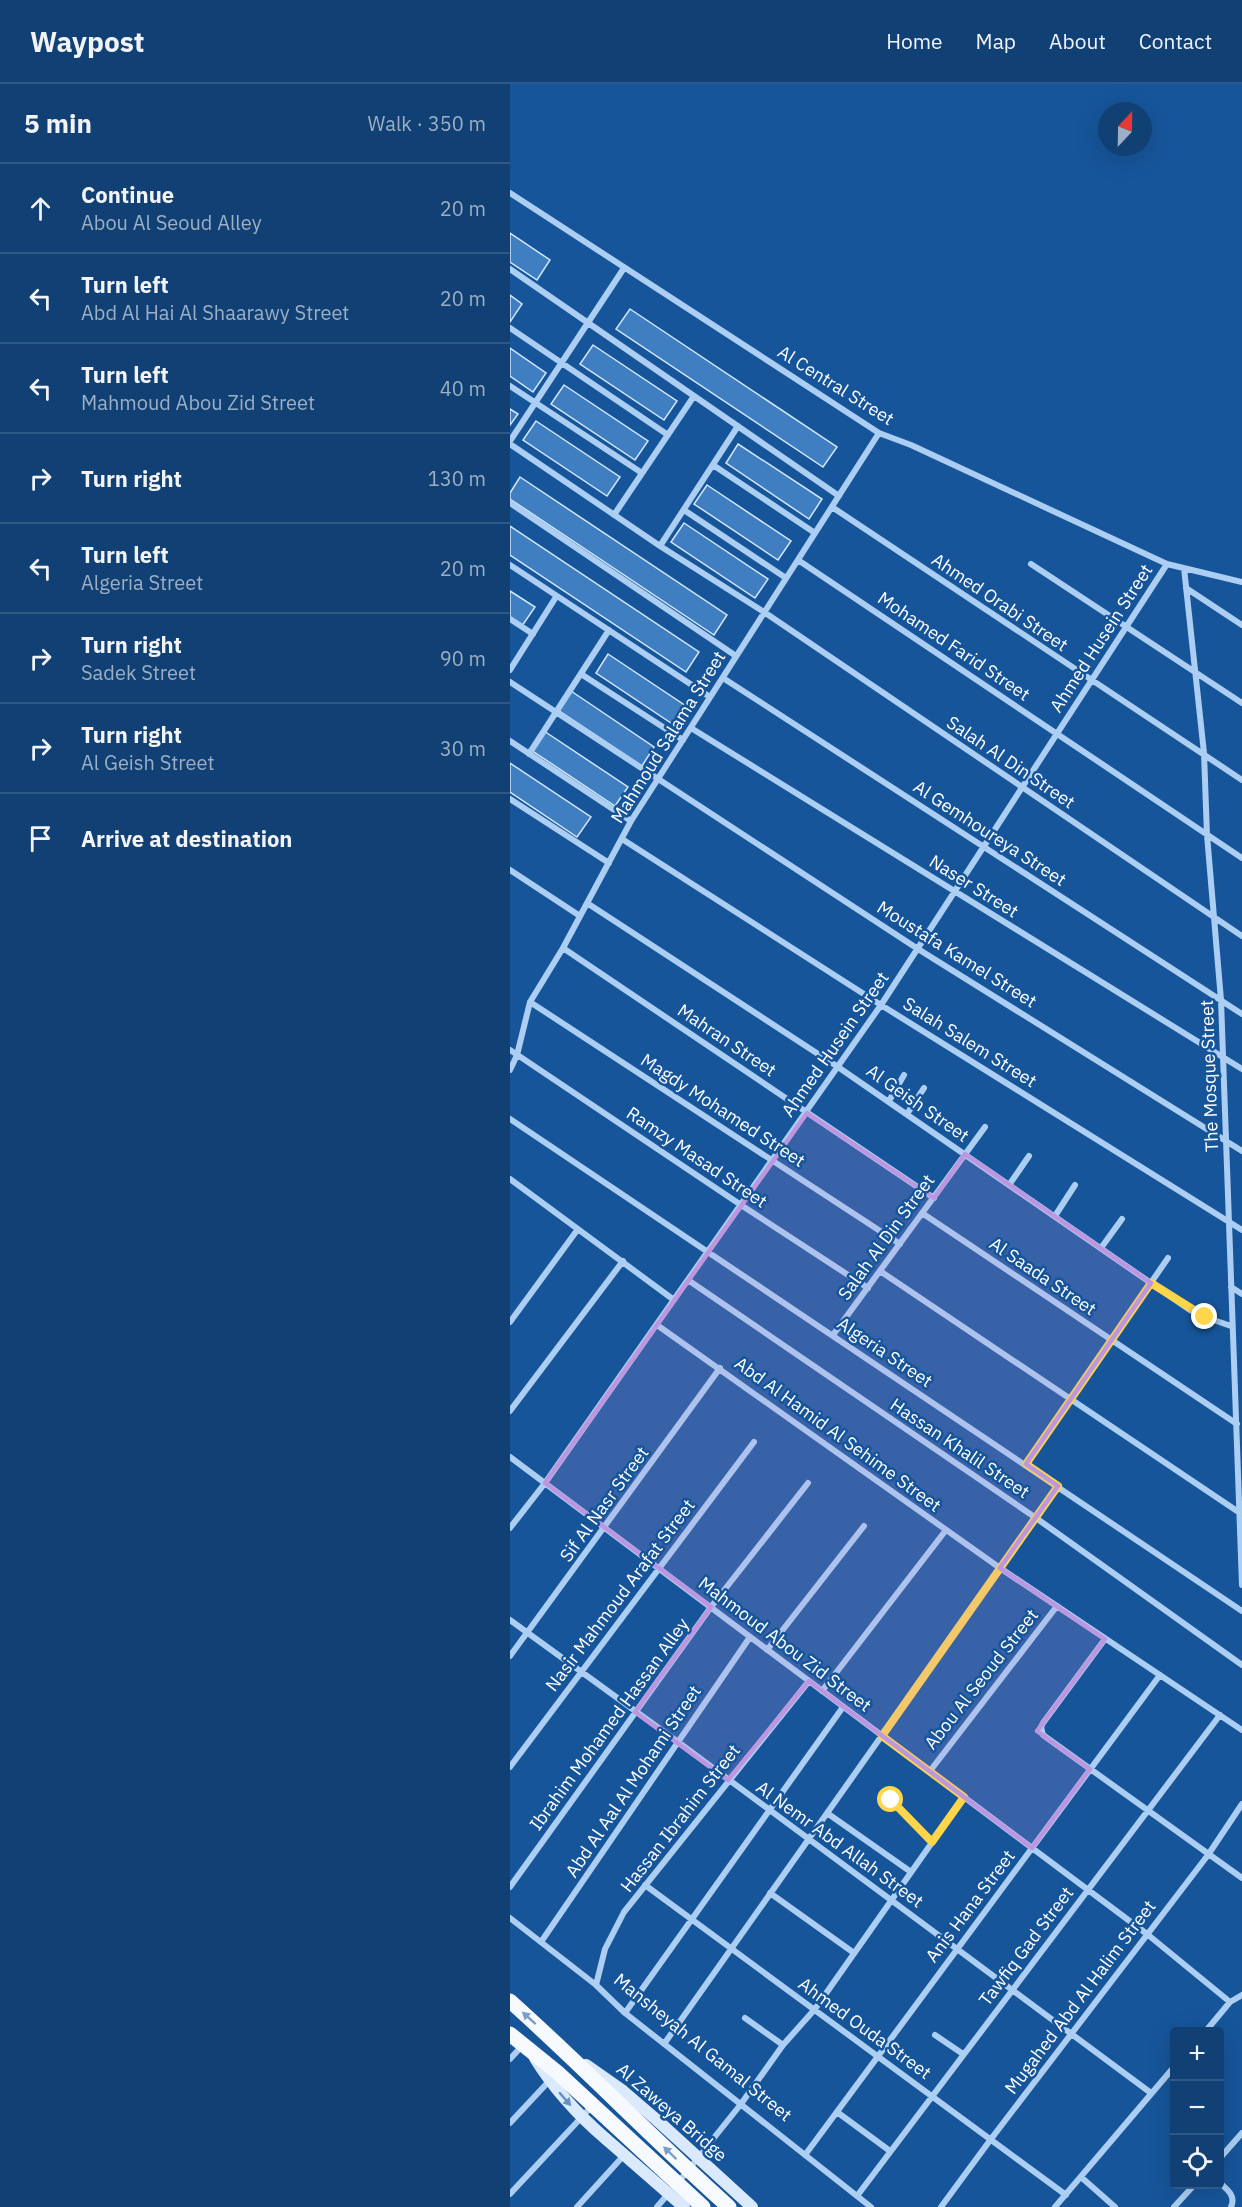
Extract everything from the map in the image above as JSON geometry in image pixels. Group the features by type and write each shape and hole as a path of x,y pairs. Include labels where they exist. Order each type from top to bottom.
{"main road":[{"path":"510,2001 565,2050 729,2207"},
{"path":"510,2034 527,2048 553,2076 582,2118 684,2207"},
{"name":"Al Zaweya Bridge","path":"565,2050 623,2091 752,2207"},
{"path":"553,2076 594,2105 634,2144 673,2188 703,2207"}],"street":[{"name":"Al Central Street","path":"510,193 879,433 910,445 1167,564 1242,582"},
{"path":"510,443 624,268"},
{"path":"510,269 839,496"},
{"path":"510,328 668,435"},
{"path":"510,386 642,473"},
{"path":"614,515 694,396"},
{"path":"660,546 738,426"},
{"name":"Mahmoud Salama Street","path":"510,1071 518,1055 530,1002 563,948 631,821 879,433"},
{"name":"Salah Al Din Street","path":"510,443 1242,936"},
{"path":"713,465 814,533"},
{"path":"510,503 736,656"},
{"name":"Ahmed Orabi Street","path":"832,507 1242,780"},
{"path":"684,510 786,578"},
{"name":"Mohamed Farid Street","path":"798,560 1242,858"},
{"path":"1031,564 1242,703"},
{"name":"Ahmed Husein Street","path":"510,1528 545,1483 881,1005 1167,564"},
{"path":"510,565 710,697"},
{"name":"The Mosque Street","path":"1184,568 1204,753 1221,1000 1232,1326 1239,1396 1237,1424 1241,1488 1242,1585"},
{"path":"1186,588 1242,625"},
{"path":"510,670 556,597"},
{"path":"510,619 533,634"},
{"path":"529,754 609,630"},
{"path":"580,674 683,740"},
{"name":"Al Gemhoureya Street","path":"723,678 1242,1014"},
{"name":"Moustafa Kamel Street","path":"510,682 918,949 1242,1151"},
{"name":"Naser Street","path":"691,728 1242,1069"},
{"path":"510,741 631,821"},
{"path":"510,799 609,863"},
{"name":"Salah Salem Street","path":"622,839 881,1005 1242,1230"},
{"path":"510,870 580,916"},
{"name":"Al Geish Street","path":"587,903 838,1066 1190,1310 1232,1326"},
{"name":"Mahran Street","path":"563,948 934,1198"},
{"name":"Magdy Mohamed Street","path":"530,1002 900,1244"},
{"name":"Ramzy Masad Street","path":"510,1050 741,1206 868,1288"},
{"path":"889,1101 904,1075"},
{"path":"907,1114 924,1088"},
{"name":"Algeria Street","path":"510,1119 1242,1611"},
{"name":"Salah Al Din Street","path":"833,1335 985,1127"},
{"path":"1009,1185 1029,1156"},
{"path":"510,1179 674,1300"},
{"path":"1054,1216 1075,1185"},
{"name":"Al Saada Street","path":"922,1213 1237,1424"},
{"path":"1101,1248 1122,1219"},
{"path":"510,1322 578,1229"},
{"path":"1026,1464 1168,1258"},
{"path":"510,1411 622,1261"},
{"path":"880,1271 1240,1513"},
{"name":"Hassan Khalil Street","path":"688,1280 1036,1518 1242,1665"},
{"path":"1231,1287 1242,1294"},
{"name":"Abd Al Hamid Al Sehime Street","path":"657,1325 1000,1568 1242,1730"},
{"name":"Sif Al Nasr Street","path":"510,1656 720,1368"},
{"name":"Nasir Mahmoud Arafat Street","path":"510,1767 754,1442"},
{"name":"Mahmoud Abou Zid Street","path":"510,1457 1147,1934 1230,2002"},
{"name":"Ibrahim Mohamed Hassan Alley","path":"510,1887 711,1607 808,1483"},
{"path":"664,2044 1058,1486"},
{"path":"767,1650 864,1526"},
{"path":"822,1691 946,1530"},
{"name":"Abou Al Seoud Street","path":"930,1771 1057,1606"},
{"name":"Al Nemr Abd Allah Street","path":"510,1620 1151,2093"},
{"name":"Abd Al Aal Al Mohami Street","path":"541,1942 750,1637"},
{"path":"1105,1639 1043,1723 1041,1727 1043,1736 1242,1878"},
{"name":"Anis Hana Street","path":"805,2155 1160,1675"},
{"name":"Hassan Ibrahim Street","path":"596,1985 605,1949 613,1930 645,1885 809,1681"},
{"path":"625,2013 843,1707"},
{"name":"Tawfiq Gad Street","path":"857,2196 1220,1715"},
{"path":"657,2207 741,2104 783,2045 815,2009 964,1797"},
{"path":"891,1800 932,1842"},
{"name":"Mugahed Abd Al Halim Street","path":"941,2207 1208,1855 1242,1804"},
{"path":"827,1813 911,1872"},
{"name":"Ahmed Ouda Street","path":"645,1885 1066,2195"},
{"path":"770,1893 854,1953"},
{"name":"Mansheyah Al Gamal Street","path":"510,1918 596,1985 625,2013 871,2207"},
{"path":"1208,2027 1230,2002 1242,1995"},
{"path":"745,2018 783,2045"},
{"path":"935,2035 963,2054"},
{"path":"510,2059 527,2048"},
{"path":"1055,2207 1170,2072"},
{"path":"510,2123 553,2076"},
{"path":"510,2193 594,2105"},
{"path":"837,2112 890,2151"},
{"path":"1224,2153 1242,2133"},
{"path":"577,2207 634,2144"},
{"path":"1081,2177 1115,2207"},
{"path":"1224,2187 1233,2199 1231,2207"},
{"path":"1174,2207 1190,2189"}],"highlighted area":[{"path":"807,1113 934,1198 965,1154 1151,1283 1026,1464 1058,1486 1000,1568 1105,1639 1037,1731 1090,1769 1032,1848 809,1681 728,1780 635,1712 711,1607 545,1483"}],"building":[{"path":"510,233 550,260 537,280 510,262"},
{"path":"510,295 522,304 510,322"},
{"path":"630,309 837,447 823,467 616,329"},
{"path":"593,345 677,401 664,420 580,364"},
{"path":"510,348 546,373 533,392 510,376"},
{"path":"564,385 648,441 635,460 551,404"},
{"path":"510,409 518,414 510,425"},
{"path":"536,421 620,477 607,496 523,440"},
{"path":"738,444 822,499 809,519 726,463"},
{"path":"520,477 727,615 714,635 510,499 510,493"},
{"path":"707,485 791,541 778,560 694,504"},
{"path":"684,523 768,579 755,598 671,542"},
{"path":"510,526 699,652 686,672 510,555"},
{"path":"510,591 535,607 522,626 510,618"},
{"path":"608,654 692,710 680,729 596,673"},
{"path":"571,691 654,747 642,766 558,710"},
{"path":"544,731 628,787 615,806 531,750"},
{"path":"510,763 591,817 577,837 510,792"}],"route":[{"path":"891,1800 932,1842 964,1797 882,1736 1058,1486 1026,1464 1151,1283 1190,1310 1205,1317"}]}
